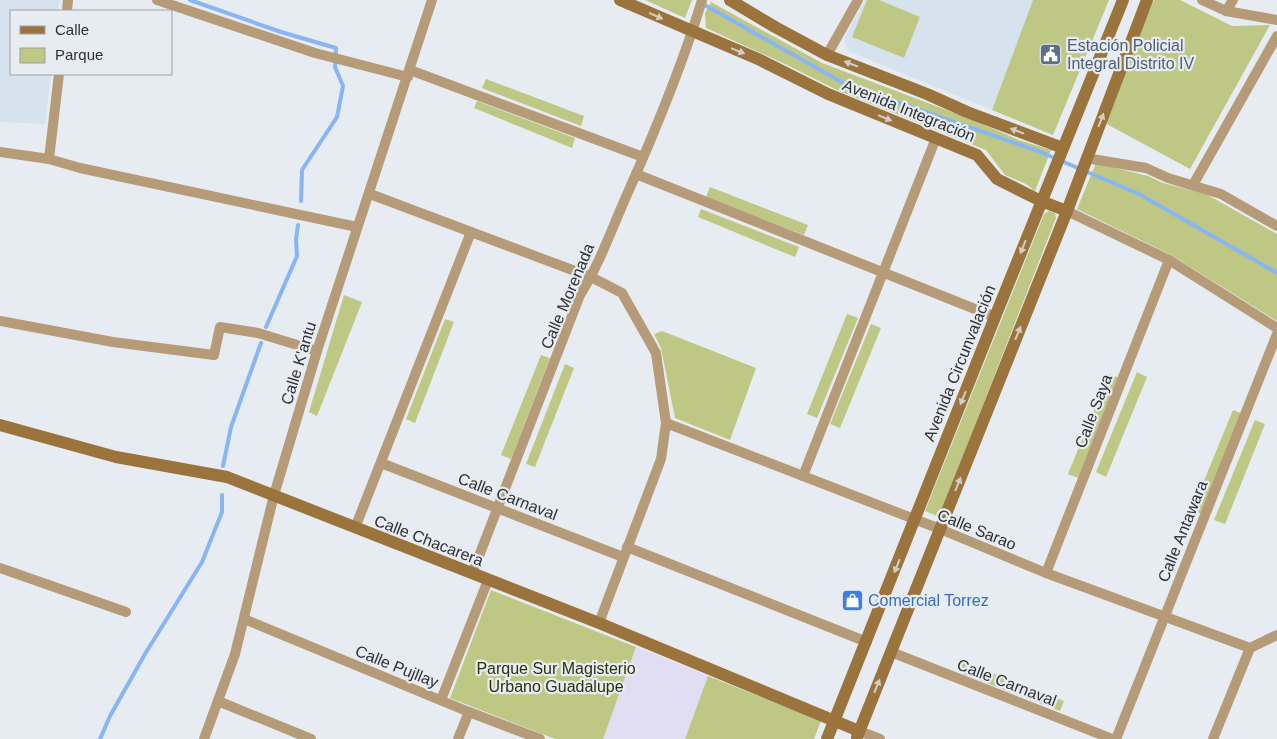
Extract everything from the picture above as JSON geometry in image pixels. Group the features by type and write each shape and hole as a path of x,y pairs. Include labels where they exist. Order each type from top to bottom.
{"main road":[{"name":"Avenida Integración","path":"620,0 758,59 828,94 977,155 998,179 1041,201 1067,211"},
{"name":"Avenida Integración","path":"730,0 775,28 827,55 927,94 1060,157"},
{"name":"Avenida Circunvalación","path":"827,739 1123,0"},
{"path":"858,735 1067,211 1147,0"},
{"name":"Calle Chacarera","path":"0,425 116,457 227,477 599,623 835,721 858,735"}],"street":[{"path":"157,0 316,53 409,73 643,157"},
{"name":"Calle K'antu","path":"204,739 235,654 274,495 316,351 357,227 370,194 432,0"},
{"name":"Calle Morenada","path":"472,574 580,295 591,277 643,157 692,32 702,0"},
{"path":"827,55 858,0"},
{"path":"1202,0 1226,11 1277,20"},
{"path":"1226,11 1233,0"},
{"path":"1193,185 1277,36"},
{"path":"49,159 59,75"},
{"path":"803,476 936,138"},
{"path":"0,152 49,159 80,168 357,227"},
{"path":"1083,167 1146,168 1168,178 1222,194 1277,226"},
{"path":"636,174 995,317"},
{"path":"370,194 591,277 622,293 656,354 666,423 661,459 599,623"},
{"name":"Avenida Integración","path":"1067,211 1169,260 1277,328"},
{"path":"354,528 472,232"},
{"name":"Calle Saya","path":"1046,573 1169,260"},
{"path":"0,321 113,342 214,355 220,327 258,333 316,351"},
{"name":"Calle Antawara","path":"1116,739 1277,334"},
{"name":"Calle Sarao","path":"666,423 914,521 940,529 1046,573 1250,648"},
{"name":"Calle Carnaval","path":"381,463 498,508 625,552 867,642"},
{"path":"0,568 126,612"},
{"path":"441,700 488,580"},
{"name":"Calle Pujllay","path":"244,619 469,712 540,739"},
{"path":"1213,739 1250,648 1277,635"},
{"name":"Calle Carnaval","path":"891,652 1112,739"},
{"path":"218,701 311,739"},
{"path":"458,739 469,712"},
{"path":"858,735 880,739"}],"shaded area":[{"path":"0,0 60,0 58,10 10,10 10,75 51,75 45,124 0,122"},
{"path":"865,0 1033,0 992,110 848,51 844,39"},
{"path":"636,647 708,676 685,739 603,739"}],"green space":[{"path":"645,0 692,0 685,18"},
{"path":"867,0 879,0 920,17 904,58 852,37"},
{"path":"1033,0 1109,0 1053,135 992,110"},
{"path":"1154,0 1180,0 1232,26 1270,25 1190,169 1103,122"},
{"path":"711,2 822,63 973,120 1019,140 1051,150 1035,191 1026,184 1005,175 986,150 839,91 706,28 705,13"},
{"path":"486,79 584,116 581,126 482,88"},
{"path":"477,101 575,138 572,148 474,108"},
{"path":"1096,163 1148,176 1163,183 1206,194 1277,234 1277,321 1171,255 1077,209"},
{"path":"710,187 808,225 804,235 706,197"},
{"path":"701,209 799,247 795,257 698,217"},
{"path":"1049,211 1055,213 1056,218 939,517 925,511 1044,214"},
{"path":"344,295 362,302 317,416 309,412"},
{"path":"847,314 858,318 817,418 807,414"},
{"path":"445,319 454,322 415,423 406,419"},
{"path":"871,324 881,328 840,428 830,424"},
{"path":"662,331 756,368 730,440 675,418 661,348 654,334"},
{"path":"541,355 550,358 511,459 501,455"},
{"path":"565,364 574,368 535,467 526,464"},
{"path":"1137,372 1147,377 1106,477 1096,472"},
{"path":"1109,374 1119,378 1078,478 1068,474"},
{"path":"1233,410 1243,414 1202,514 1192,510"},
{"path":"1255,420 1265,424 1225,524 1214,520"},
{"name":"Parque Sur Magisterio Urbano Guadalupe","path":"491,590 636,647 603,739 555,739 450,698"},
{"path":"963,662 1064,701 1060,711 960,673"},
{"path":"708,676 821,721 814,739 685,739"}],"waterway":[{"path":"190,0 281,32 336,48 335,67 343,86 337,117 302,170 301,201"},
{"path":"703,4 845,84 1038,151 1139,194 1277,273"},
{"path":"266,327 297,256 296,239 298,225"},
{"path":"223,466 231,427 261,343"},
{"path":"100,739 110,716 145,654 202,562 222,512 222,495"}],"place":[{"name":"Estación Policial Integral Distrito IV","path":"1051,54"},
{"name":"Comercial Torrez","path":"852,600"}]}
